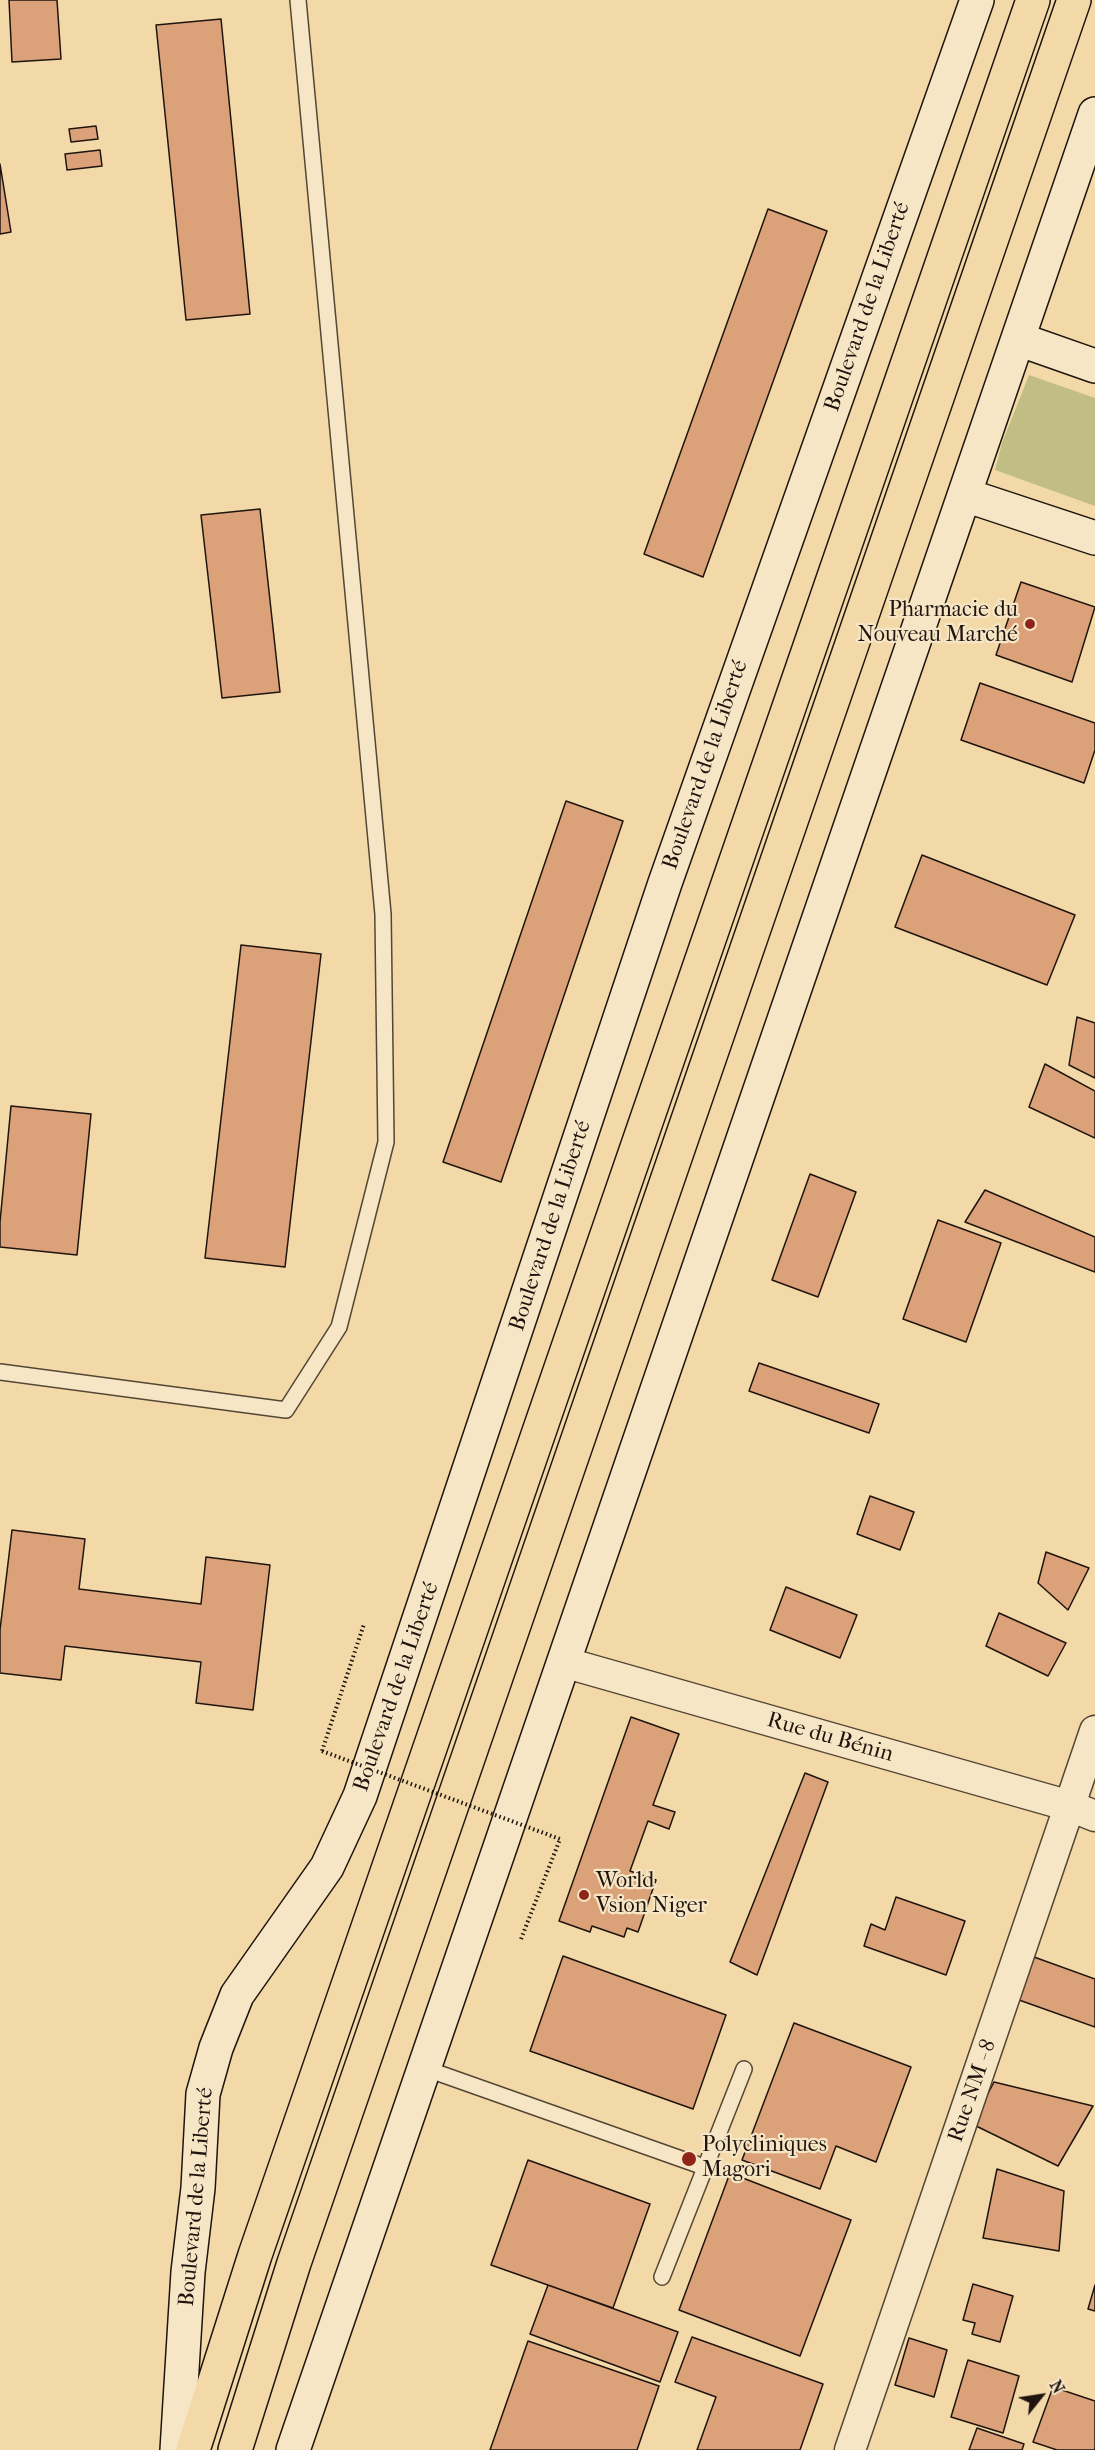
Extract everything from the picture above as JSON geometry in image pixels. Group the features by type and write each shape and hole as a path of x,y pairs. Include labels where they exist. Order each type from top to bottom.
{"highway":[{"path":"193,2450 255,2255 1033,0"},
{"path":"235,2450 310,2218 1074,0"}],"main road":[{"name":"Boulevard de la Liberté","path":"177,2450 188,2272 198,2188 203,2094 216,2048 237,1995 327,1867 360,1796 665,883 977,0"},
{"path":"293,2450 1095,114"},
{"path":"1018,339 1095,366"},
{"path":"964,495 1095,538"}],"street":[{"name":"Rue du Bénin","path":"564,1662 1082,1811"},
{"name":"Rue NM - 8","path":"850,2450 1082,1811 1095,1731"}],"lane":[{"path":"0,1372 286,1410 339,1327 386,1142 383,914 298,0"},
{"path":"424,2068 704,2167"},
{"path":"662,2277 744,2069"}],"path":[{"path":"364,1624 322,1751 560,1839 520,1939"}],"shaded area":[{"path":"1029,375 1095,398 1095,506 995,470 1002,443"}],"building":[{"path":"9,0 57,0 61,59 12,62"},
{"path":"221,19 250,314 186,320 156,25"},
{"path":"96,126 98,139 71,142 69,129"},
{"path":"100,150 102,166 67,170 65,154"},
{"path":"0,164 11,232 0,234"},
{"path":"768,209 827,231 703,577 644,554"},
{"path":"260,509 280,692 222,698 201,515"},
{"path":"1021,582 1095,607 1072,682 996,655"},
{"path":"980,683 1095,723 1095,750 1084,783 961,740"},
{"path":"566,801 623,821 501,1182 443,1162"},
{"path":"922,855 1075,915 1047,985 895,927"},
{"path":"241,945 321,954 285,1267 205,1258"},
{"path":"1077,1017 1095,1023 1095,1078 1069,1065"},
{"path":"1045,1064 1095,1091 1095,1138 1029,1107"},
{"path":"11,1106 91,1114 77,1255 0,1247 0,1222"},
{"path":"810,1174 856,1192 818,1297 772,1280"},
{"path":"985,1190 1095,1237 1095,1272 965,1222"},
{"path":"938,1220 1001,1243 966,1342 903,1319"},
{"path":"759,1363 879,1404 869,1433 749,1391"},
{"path":"870,1496 914,1512 900,1550 857,1534"},
{"path":"12,1530 85,1539 79,1589 201,1604 206,1557 270,1565 253,1710 196,1703 201,1662 65,1646 61,1680 0,1673 0,1630"},
{"path":"1046,1552 1089,1568 1068,1610 1038,1583"},
{"path":"786,1587 857,1615 840,1658 770,1630"},
{"path":"999,1613 1066,1643 1048,1676 986,1646"},
{"path":"631,1717 679,1734 653,1805 675,1812 669,1829 648,1821 630,1871 656,1880 638,1932 627,1928 624,1937 592,1926 590,1932 559,1921"},
{"path":"805,1773 828,1782 757,1975 730,1962"},
{"path":"896,1897 965,1921 946,1975 864,1946 871,1924 885,1930"},
{"path":"563,1956 726,2015 693,2109 530,2051"},
{"path":"1034,1957 1095,1979 1095,2027 1019,2000"},
{"path":"794,2023 911,2067 876,2162 836,2146 820,2189 742,2160"},
{"path":"994,2082 1093,2106 1058,2166 972,2124"},
{"path":"528,2160 650,2204 613,2308 491,2265"},
{"path":"997,2169 1064,2191 1059,2251 983,2238"},
{"path":"730,2173 851,2220 800,2356 679,2310"},
{"path":"973,2284 1013,2296 1000,2342 972,2334 975,2323 963,2320"},
{"path":"548,2285 678,2332 660,2382 530,2334"},
{"path":"1095,2285 1095,2311 1088,2309"},
{"path":"692,2337 823,2384 800,2450 697,2450 716,2397 675,2382"},
{"path":"909,2338 947,2350 934,2397 895,2385"},
{"path":"528,2341 659,2386 637,2450 490,2450"},
{"path":"968,2360 1019,2376 1003,2433 951,2417"},
{"path":"1053,2387 1095,2401 1095,2450 1057,2450 1033,2442"},
{"path":"977,2428 1024,2444 1022,2450 969,2450"}],"place":[{"name":"Pharmacie du Nouveau Marché","path":"1030,624"},
{"name":"World Vsion Niger","path":"584,1895"},
{"name":"Polycliniques Magori","path":"689,2159"}]}
